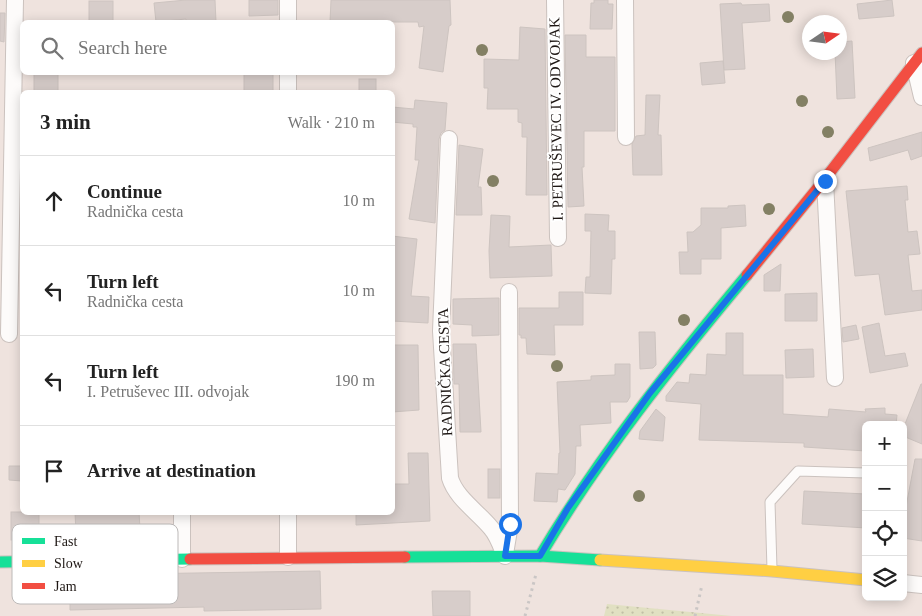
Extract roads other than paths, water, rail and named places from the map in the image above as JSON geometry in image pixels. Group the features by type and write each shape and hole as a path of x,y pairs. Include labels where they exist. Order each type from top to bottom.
{"street":[{"path":"9,334 15,0"},
{"path":"288,0 288,20"},
{"name":"I. PETRUŠEVEC IV. ODVOJAK","path":"555,0 558,238"},
{"path":"625,0 626,136"},
{"path":"918,58 922,97"},
{"path":"540,556 568,508 650,393 825,181 918,58"},
{"path":"288,75 288,90"},
{"name":"RADNIČKA CESTA","path":"449,139 441,330 450,478 452,486 492,530 505,556"},
{"path":"825,181 834,378"},
{"path":"505,556 510,524 509,292"},
{"path":"182,515 182,559"},
{"path":"288,515 288,557"},
{"path":"178,559 540,556 772,571 862,580"},
{"path":"907,583 922,585"}],"lane":[{"path":"772,571 770,502 798,471 862,473"}]}
